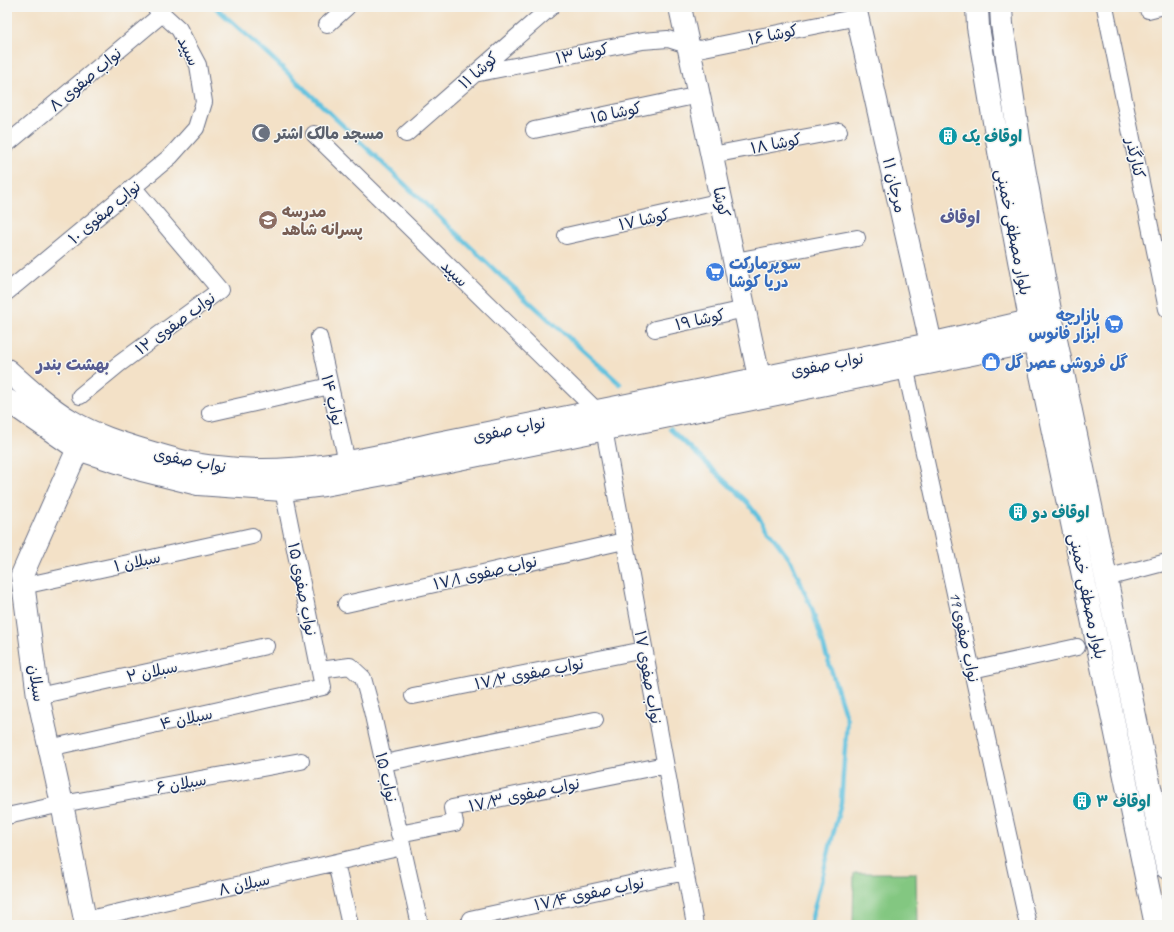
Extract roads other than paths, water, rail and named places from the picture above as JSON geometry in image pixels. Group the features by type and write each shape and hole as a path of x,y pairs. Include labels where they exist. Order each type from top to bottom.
{"street":[{"path":"327,25 347,7"},
{"name":"کوشا ۱۱","path":"406,134 551,7"},
{"name":"کوشا","path":"680,7 762,387"},
{"name":"بلوار مصطفی خمینی","path":"977,7 978,27 1002,169 1106,578 1167,868"},
{"name":"بلوار مصطفی خمینی","path":"1001,7 1002,24 1020,146 1043,328 1156,925"},
{"name":"کنارگذر","path":"1105,7 1167,309"},
{"name":"سپید","path":"158,11 179,30 198,65 204,102 196,128"},
{"name":"نواب صفوی ۸","path":"7,144 158,11"},
{"name":"کوشا ۱۶","path":"689,46 700,48 856,12"},
{"name":"مرجان ۱۱","path":"856,12 933,353"},
{"name":"کوشا ۱۳","path":"474,74 642,41 668,39 689,46"},
{"name":"کوشا ۱۵","path":"534,130 699,95"},
{"name":"نواب صفوی ۱۰","path":"7,292 171,156 196,128"},
{"name":"کوشا ۱۸","path":"712,155 839,131"},
{"name":"سپید","path":"314,134 600,420"},
{"name":"نواب صفوی ۱۲","path":"80,396 119,364 220,290 133,187"},
{"name":"کوشا ۱۷","path":"566,236 722,202"},
{"path":"735,261 857,238"},
{"name":"کوشا ۱۹","path":"655,329 745,309"},
{"name":"نواب صفوی","path":"7,400 142,470 198,484 283,490 324,485 370,468 933,353 1043,328"},
{"name":"نواب ۱۴","path":"319,337 347,462"},
{"name":"نواب صفوی 19","path":"904,359 1028,925"},
{"name":"نواب صفوی","path":"7,370 26,387 70,421 82,439"},
{"path":"210,414 330,386"},
{"name":"نواب صفوی ۱۷","path":"600,420 624,540 695,925"},
{"name":"نواب صفوی","path":"82,439 111,440 173,459 217,468 265,470 347,462 370,468"},
{"name":"سبلان","path":"82,439 22,575 22,586 38,696 62,804 85,922"},
{"name":"نواب صفوی ۱۵","path":"283,490 323,687"},
{"name":"سبلان ۱","path":"22,586 252,536"},
{"name":"نواب صفوی ۱۷/۱","path":"346,604 624,540"},
{"path":"1106,578 1167,562"},
{"name":"سبلان ۲","path":"38,696 266,646"},
{"path":"972,670 1077,647"},
{"name":"نواب صفوی ۱۷/۲","path":"413,696 644,650"},
{"name":"نواب ۱۵","path":"320,670 350,666 363,678 384,763 420,925"},
{"name":"سبلان ۴","path":"49,748 323,687"},
{"path":"384,763 596,720"},
{"name":"سبلان ۶","path":"7,816 62,804 301,761"},
{"name":"نواب صفوی ۱۷/۳","path":"401,841 455,823 452,808 665,765"},
{"name":"سبلان ۸","path":"85,922 336,863 401,841"},
{"path":"336,863 350,925"},
{"name":"نواب صفوی ۱۷/۴","path":"470,919 685,872"}],"waterway":[{"path":"215,7 270,56 501,276 620,384"},
{"path":"670,429 747,502 791,561 812,609 847,720 841,803 810,925"}],"place":[{"name":"مسجد مالک اشتر","path":"261,133"},
{"name":"اوقاف یک","path":"948,136"},
{"name":"مدرسه پسرانه شاهد","path":"268,220"},
{"name":"سوپرمارکت دریا کوشا","path":"715,272"},
{"name":"بازارچه ابزار فانوس","path":"1114,324"},
{"name":"گل فروشی عصر گل","path":"991,362"},
{"name":"اوقاف دو","path":"1018,512"},
{"name":"اوقاف ۳","path":"1082,801"}],"district":[{"name":"اوقاف","path":"960,217"},
{"name":"بهشت بندر","path":"73,364"}]}
